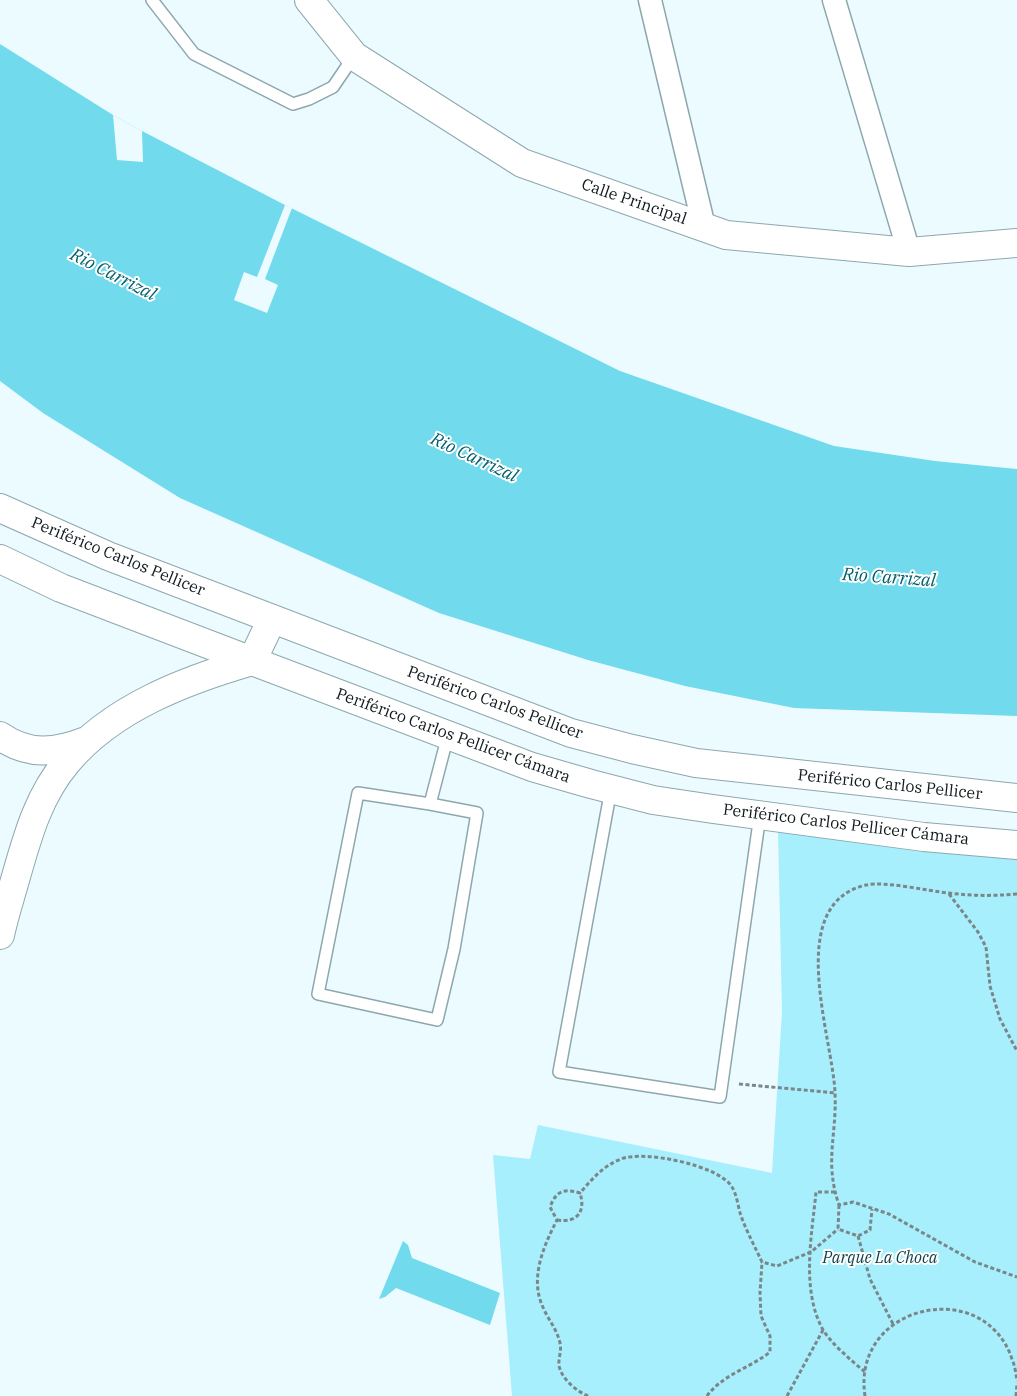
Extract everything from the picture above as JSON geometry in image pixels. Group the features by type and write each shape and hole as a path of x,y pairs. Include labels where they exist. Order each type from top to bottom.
{"main road":[{"name":"Calle Principal","path":"309,0 354,56 522,163 704,227 726,234 909,252 1017,243"},
{"name":"Periférico Carlos Pellicer","path":"0,508 108,556 571,733 632,750 696,763 1017,798"},
{"name":"Periférico Carlos Pellicer Cámara","path":"0,559 61,588 532,767 653,800 924,837 1017,845"},
{"path":"0,935 36,812 62,768 90,739 113,721 171,690 213,672 252,661 272,619"},
{"path":"0,736 20,747 47,752 90,739"}],"street":[{"path":"650,0 704,227"},
{"path":"834,0 909,252"}],"lane":[{"path":"152,0 194,54 293,104 309,99 333,87 354,56"},
{"path":"430,804 448,735"},
{"path":"611,789 560,1072 720,1097 760,815"},
{"path":"358,793 430,804 477,813 454,949 436,1020 318,994 358,793"}],"path":[{"path":"762,1262 777,1266 811,1252 838,1229 839,1205 830,1163 836,1093 817,966 821,939 830,908 846,894 867,885 908,886 948,893 991,897 1017,894"},
{"path":"948,893 978,932 986,947 990,986 1000,1019 1017,1051"},
{"path":"722,1082 777,1090 836,1093"},
{"path":"580,1193 596,1174 606,1167 621,1159 637,1155 677,1161 707,1170 723,1177 733,1187 742,1218 762,1262 760,1293 762,1316 770,1336 770,1352 756,1364 716,1384 707,1396"},
{"path":"557,1220 550,1207 554,1197 561,1191 570,1190 580,1193"},
{"path":"835,1192 816,1192 811,1252 811,1289 814,1310 823,1330 865,1372"},
{"path":"557,1220 565,1221 578,1218 582,1211 583,1203 580,1193"},
{"path":"839,1205 853,1202 902,1221 975,1262 1017,1277"},
{"path":"838,1229 858,1236 870,1230 873,1219 872,1209"},
{"path":"557,1220 544,1246 539,1269 538,1287 541,1304 560,1344 559,1367 567,1380 588,1396"},
{"path":"858,1236 870,1279 892,1324"},
{"path":"865,1396 865,1372 870,1354 880,1338 892,1324 914,1313 937,1308 961,1311 983,1321 1000,1337 1012,1358 1017,1382 1016,1396"},
{"path":"787,1396 823,1330"}],"green space":[{"name":"Parque La Choca","path":"778,831 1017,858 1017,1396 512,1396 493,1155 530,1159 538,1125 772,1173 782,1012"}],"water":[{"name":"Rio Carrizal","path":"0,44 113,115 142,131 285,205 620,371 834,446 935,461 1017,469 1017,716 794,708 685,686 588,660 439,613 180,498 43,413 0,381"},
{"path":"403,1241 408,1245 412,1258 500,1293 490,1325 396,1288 385,1297 379,1299"}],"pier":[{"path":"113,115 142,131 143,162 117,160"},
{"path":"285,205 292,208 265,279 278,285 267,313 234,300 244,272 257,277"}]}
